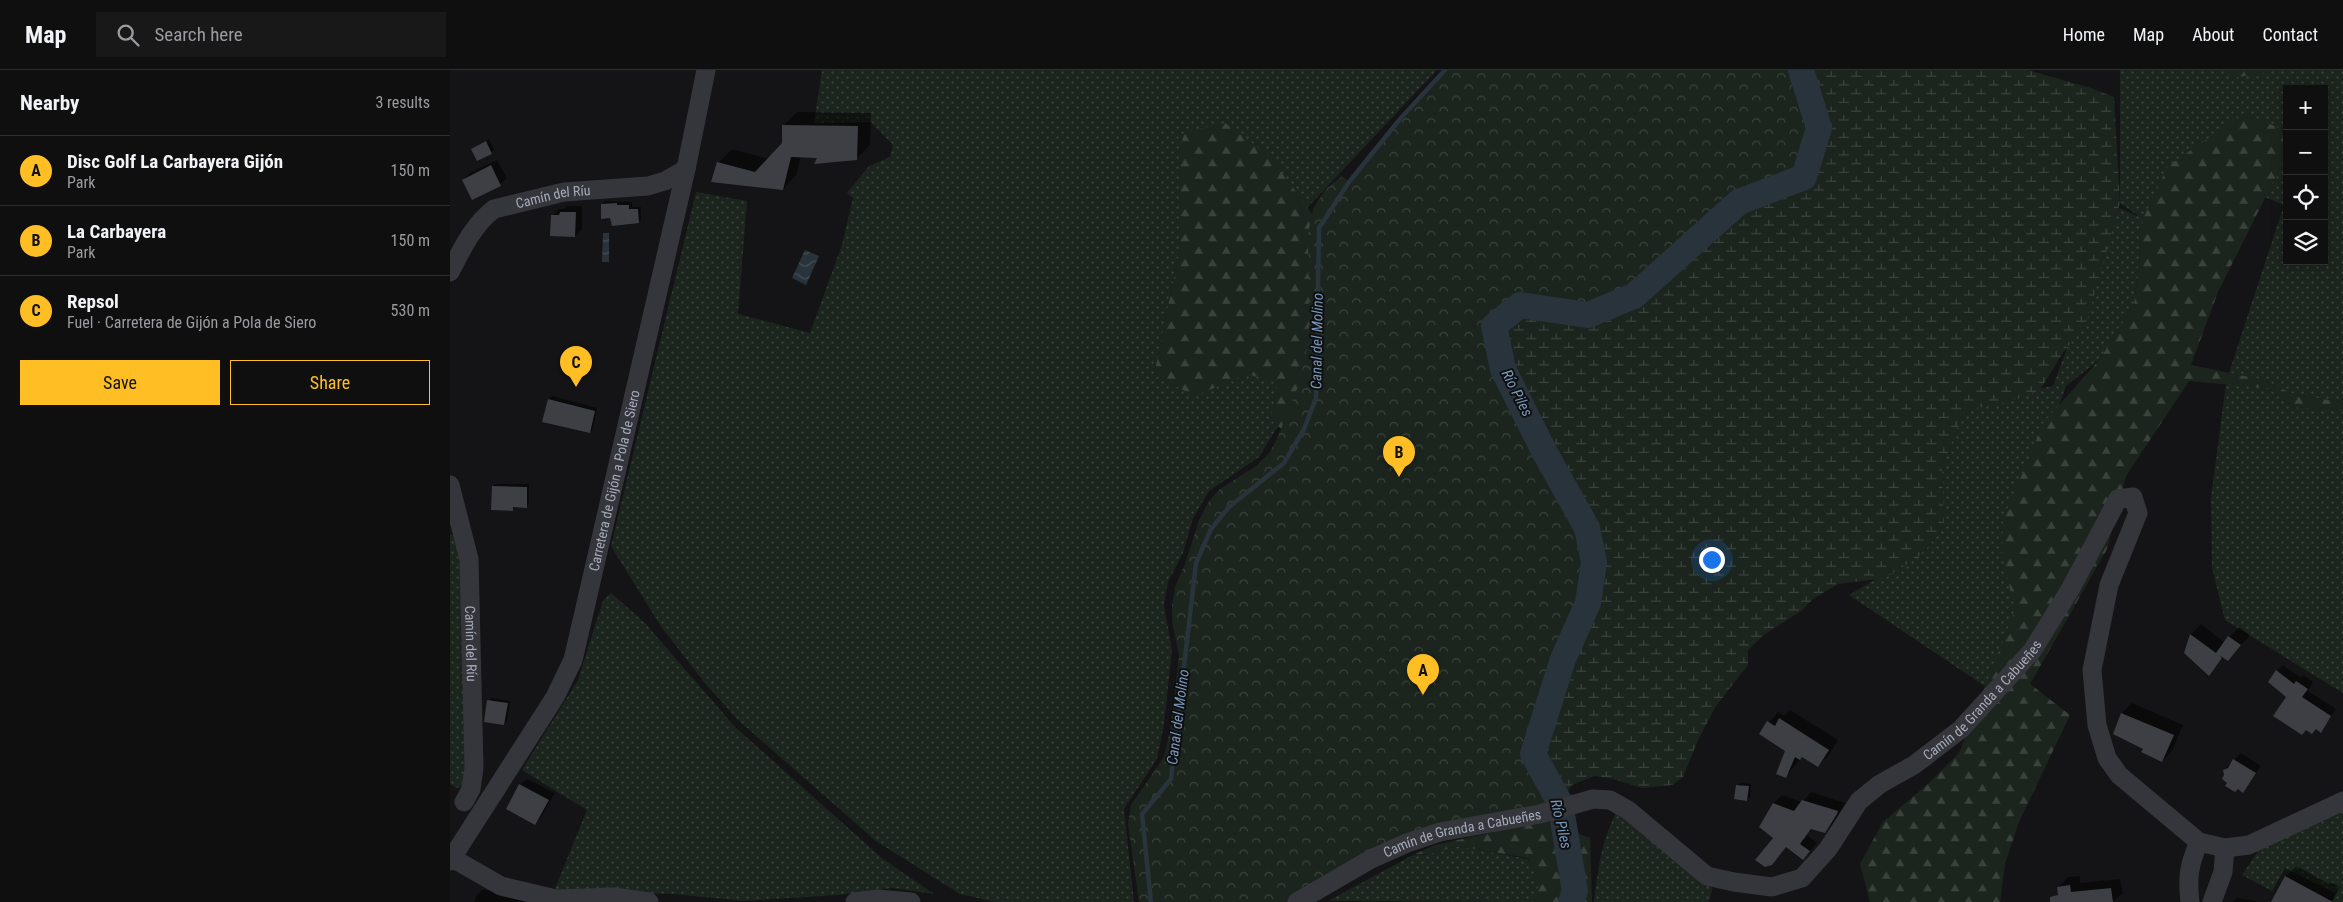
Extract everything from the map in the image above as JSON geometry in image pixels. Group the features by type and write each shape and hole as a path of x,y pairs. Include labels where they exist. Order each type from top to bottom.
{"street":[{"name":"Carretera de Gijón a Pola de Siero","path":"451,860 479,813 555,697 573,660 686,169 706,70"},
{"name":"Camín del Ríu","path":"450,272 474,229 484,216 494,209 564,192 648,186 665,181 686,169"},
{"name":"Camín del Ríu","path":"450,485 453,510 469,559 471,596 474,768 472,789 457,798"},
{"name":"Camín de Granda a Cabueñes","path":"1297,902 1371,859 1407,843 1440,832 1540,814 1593,799 1610,800 1628,810 1707,876 1772,887 1802,878 1828,849 1859,801 1880,784 1914,765 1960,729 2032,651 2071,588 2109,512 2118,499 2133,497 2138,513 2109,585 2092,670 2097,725 2107,758 2118,775 2199,842 2224,848 2250,845 2343,801"},
{"path":"457,798 479,813"},
{"path":"2190,902 2188,878 2199,842"},
{"path":"2212,902 2223,872 2224,848"},
{"path":"451,860 501,886 556,899 614,898 649,902"},
{"path":"855,902 878,899 910,902"}],"green space":[{"path":"822,70 1437,70 1307,208 1271,157 1179,155 1179,253 1154,375 1249,370 1278,383 1271,420 1278,426 1259,457 1209,491 1193,518 1183,553 1168,582 1164,605 1172,650 1164,724 1157,759 1124,809 1134,902 995,902 960,894 876,841 738,720 704,682 660,625 611,546 696,192 747,201 738,314 810,333 842,245 853,198 847,193 869,166 890,157 893,145 871,122 814,123"},
{"path":"1445,70 1801,70 1819,128 1804,177 1739,202 1634,296 1588,315 1520,305 1494,326 1503,369 1544,451 1587,528 1594,562 1588,603 1563,659 1533,754 1560,803 1440,832 1297,902 1139,902 1128,824 1131,805 1164,757 1171,726 1179,656 1172,621 1175,587 1185,564 1199,520 1209,501 1220,489 1256,466 1269,453 1277,439 1299,384 1309,339 1308,234 1313,209 1325,190 1342,176 1349,182 1400,119"},
{"path":"1801,70 2028,70 2091,88 2114,97 2120,203 2086,324 2064,351 2040,390 2010,401 1964,411 1942,468 1944,527 1918,557 1885,578 1838,584 1813,599 1801,611 1765,634 1748,650 1748,665 1716,706 1699,738 1683,777 1672,785 1642,788 1610,778 1594,776 1572,785 1560,803 1533,754 1563,659 1576,632 1587,528 1544,451 1503,369 1494,326 1520,305 1588,315 1634,296 1739,202 1804,177 1819,128"},
{"path":"2120,70 2343,70 2343,402 2296,395 2259,379 2229,373 2283,208 2283,265 2328,265 2328,85 2283,85 2283,131 2245,113 2143,219 2134,305 2100,359 2066,386 2052,426 2015,610 1986,687 1849,595 1925,550 1944,527 1942,468 1964,410 2013,393 2053,386 2119,208 2140,217 2120,203"},
{"path":"2229,70 2279,70 2233,78"},
{"path":"2245,113 2281,129 2283,133 2283,162 2218,292 2191,365 2259,379 2296,395 2343,402 2343,410 2293,407 2268,388 2189,381 2126,476 2107,549 2030,684 2070,715 2019,822 2005,864 2000,902 1870,902 1860,864 1883,822 1928,784 1959,753 2015,610 2002,555 2003,519 2044,422 2100,359 2134,305 2143,219 2168,166"},
{"path":"1225,123 1271,157 1334,245 1307,451 1271,420 1278,383 1247,374 1195,396 1154,375 1179,253 1179,155 1184,133"},
{"path":"2283,162 2283,205 2265,197"},
{"path":"2226,384 2268,388 2293,407 2343,410 2343,693 2225,620 2212,568 2211,498"},
{"path":"450,534 457,537 462,573 465,785 457,788 450,784"},
{"path":"611,593 644,622 735,727 883,859 934,894 893,888 837,895 743,901 674,894 554,891 587,810 522,770 578,680 603,601"},
{"path":"1560,803 1549,823 1590,838 1592,902 1534,902 1539,884 1528,858 1458,846 1429,854 1413,855 1435,845 1494,832 1507,822"},
{"path":"2343,809 2343,902 2332,902 2335,893 2285,868 2272,891 2242,875 2261,847"},
{"path":"1628,810 1707,876 1712,889 1709,902 1594,902 1599,867 1611,824 1616,813"},
{"path":"1458,846 1528,859 1540,884 1534,902 1328,901 1413,855 1425,855"}],"water":[{"path":"603,233 609,233 609,262 602,262"},
{"path":"805,250 819,256 806,285 792,278"}],"building":[{"path":"782,125 858,126 857,160 814,164 817,158 791,157 783,190 711,182 717,162 755,172 782,143"},
{"path":"486,141 492,154 477,161 471,149"},
{"path":"491,165 501,186 472,200 462,180"},
{"path":"617,203 617,205 629,205 629,209 638,209 639,223 612,226 610,218 601,219 601,204"},
{"path":"560,212 576,212 575,237 550,236 551,215 559,215"},
{"path":"548,399 595,411 590,433 542,422"},
{"path":"492,486 527,487 527,508 513,507 513,511 491,510"},
{"path":"2190,634 2216,653 2228,636 2241,645 2228,661 2219,655 2222,658 2209,676 2184,653"},
{"path":"2276,670 2294,684 2296,681 2308,689 2302,697 2331,716 2321,733 2316,729 2312,734 2306,730 2302,735 2273,716 2286,697 2268,682"},
{"path":"487,700 508,703 504,725 484,722"},
{"path":"2121,713 2174,735 2162,762 2141,752 2143,749 2113,734"},
{"path":"1779,718 1829,750 1818,767 1802,757 1800,760 1795,757 1786,778 1776,774 1785,751 1759,734 1767,721 1775,726"},
{"path":"2233,759 2256,773 2243,793 2238,789 2235,792 2225,786 2227,783 2222,779 2224,775 2223,770 2228,768"},
{"path":"519,784 549,800 535,825 506,809"},
{"path":"1736,785 1749,786 1747,801 1734,799"},
{"path":"1802,800 1838,811 1837,814 1825,833 1811,829 1800,844 1810,851 1803,860 1786,847 1772,865 1765,867 1755,860 1773,838 1759,827 1773,803 1794,811"},
{"path":"2285,876 2333,902 2271,902"},
{"path":"2070,885 2071,892 2111,888 2113,902 2050,902 2050,897 2058,895 2057,887"}],"waterway":[{"name":"Canal del Molino","path":"1151,902 1142,814 1171,779 1196,563 1211,529 1229,507 1284,463 1304,429 1316,398 1319,228 1349,182 1400,119 1445,70"},
{"name":"Río Piles","path":"1571,902 1575,891 1560,803 1533,754 1563,659 1588,603 1594,562 1587,528 1544,451 1503,369 1494,326 1520,305 1588,315 1634,296 1739,202 1804,177 1819,128 1801,70"}],"place":[{"name":"Repsol","path":"576,387"},
{"name":"La Carbayera","path":"1399,477"},
{"name":"Disc Golf La Carbayera Gijón","path":"1423,695"}]}
